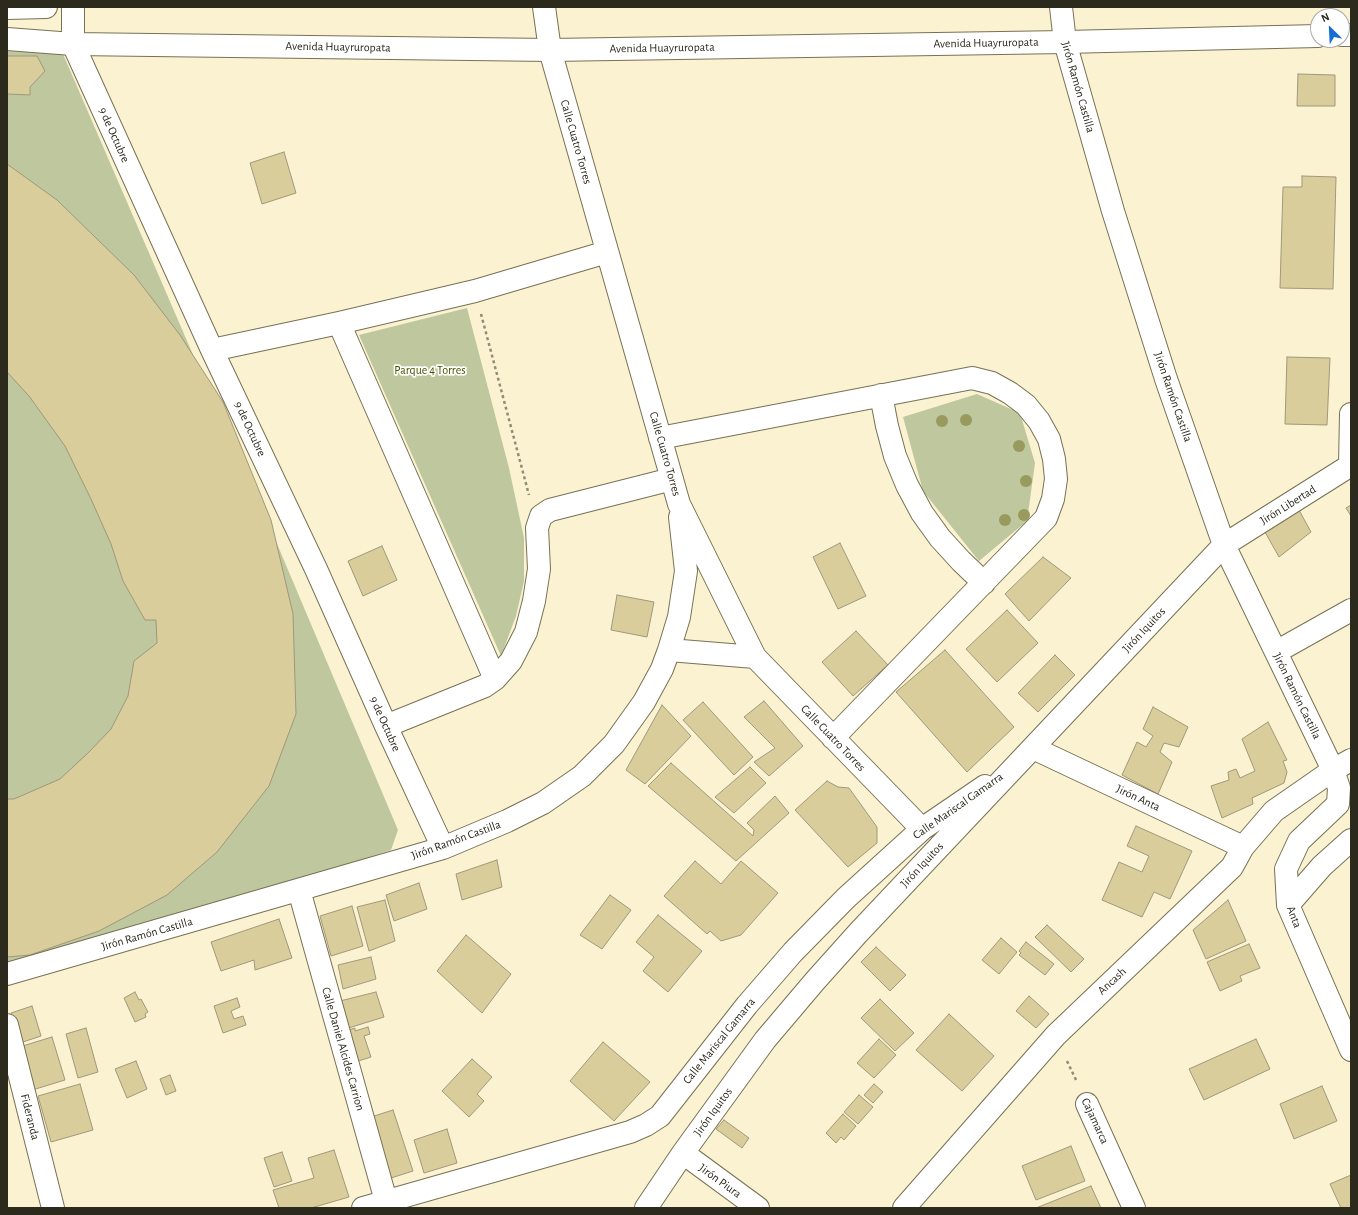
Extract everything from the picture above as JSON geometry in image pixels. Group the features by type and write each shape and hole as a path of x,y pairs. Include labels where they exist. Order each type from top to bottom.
{"street":[{"path":"7,8 46,7"},
{"name":"9 de Octubre","path":"73,7 73,44 212,350 316,569 386,726 443,848"},
{"name":"Calle Cuatro Torres","path":"544,7 550,50 679,504 755,657 922,829"},
{"name":"Jirón Ramón Castilla","path":"1061,7 1065,42 1113,211 1166,379 1224,545 1276,652 1342,765"},
{"name":"Avenida Huayruropata","path":"7,39 73,44 550,50 1065,42 1310,36"},
{"path":"212,350 339,323 475,291 607,252"},
{"path":"339,323 495,679"},
{"path":"660,438 972,378 992,383 1010,393 1026,405 1039,421 1049,439 1054,459 1056,479 1053,499 1046,518 833,738"},
{"path":"881,395 895,456 911,492 922,512 940,538 984,583"},
{"path":"1351,414 1351,465"},
{"name":"Jirón Libertad","path":"1224,545 1351,465"},
{"path":"386,726 485,686 495,679 511,661 526,632 534,601 539,569 537,528 541,516 550,510 672,479"},
{"name":"Jirón Ramón Castilla","path":"7,974 443,848 507,821 543,803 582,776 614,744 644,702 662,669 669,650 679,617 686,571 679,504"},
{"name":"Jirón Iquitos","path":"646,1208 683,1153 765,1040 795,1004 858,933 1224,545"},
{"path":"1276,652 1351,610"},
{"path":"669,650 755,657"},
{"name":"Jirón Anta","path":"1033,748 1243,847"},
{"name":"Ancash","path":"904,1208 1056,1035 1232,867 1243,847 1274,810 1342,765"},
{"name":"Anta","path":"1342,765 1338,804 1299,841 1286,869 1288,905 1351,1050"},
{"name":"Calle Mariscal Gamarra","path":"363,1208 387,1205 630,1132 646,1125 660,1116 747,1004 793,952 846,898 922,829 1016,766"},
{"path":"1288,905 1322,866 1351,840"},
{"name":"Calle Daniel Alcides Carrion","path":"299,890 387,1205"},
{"name":"Fideranda","path":"7,1025 53,1208"},
{"name":"Cajamarca","path":"1087,1104 1134,1208"},
{"name":"Jirón Piura","path":"683,1153 758,1208"}],"path":[{"path":"475,291 530,500 541,516"},
{"name":"Cajamarca","path":"1056,1035 1087,1104"}],"green space":[{"path":"7,51 63,54 194,357 272,532 398,830 391,850 186,918 7,964"},
{"name":"Parque 4 Torres","path":"467,308 509,468 524,538 524,581 516,616 501,656 359,335"},
{"path":"977,394 1020,413 1035,463 1027,521 979,561 923,491 903,417"}],"building":[{"path":"7,56 37,56 45,71 30,87 30,95 7,94"},
{"path":"1298,74 1335,75 1335,106 1297,106"},
{"path":"284,152 296,193 262,204 250,163"},
{"path":"7,164 57,200 134,275 180,335 223,402 271,520 293,614 296,714 269,786 217,852 167,895 99,931 30,955 7,957 7,799 14,799 60,779 88,753 111,729 128,696 134,661 157,643 156,620 145,620 123,581 111,544 65,446 29,396 7,372"},
{"path":"1302,176 1336,177 1333,289 1280,288 1283,187 1302,187"},
{"path":"1287,357 1330,358 1327,425 1285,424"},
{"path":"1351,505 1351,516 1346,508"},
{"path":"1299,510 1311,532 1279,557 1265,532"},
{"path":"840,543 866,596 838,609 813,557"},
{"path":"382,546 397,580 363,596 348,561"},
{"path":"1043,557 1071,578 1029,621 1005,594"},
{"path":"617,595 654,602 647,637 611,630"},
{"path":"1007,610 1038,643 997,682 966,649"},
{"path":"856,631 888,665 853,696 822,662"},
{"path":"945,650 1014,727 967,772 896,692"},
{"path":"1055,655 1075,675 1038,712 1018,693"},
{"path":"764,701 803,746 769,776 754,762 775,748 744,717"},
{"path":"703,702 753,757 734,775 683,720"},
{"path":"662,705 691,736 645,784 626,770"},
{"path":"1153,707 1188,727 1179,747 1164,743 1160,752 1172,762 1158,794 1122,775 1137,742 1146,747 1153,736 1143,729"},
{"path":"1268,722 1287,760 1283,761 1287,772 1284,783 1252,798 1253,804 1222,818 1211,786 1229,780 1228,772 1236,769 1240,778 1255,771 1242,739"},
{"path":"671,763 753,836 754,830 747,823 775,796 789,813 736,861 648,786"},
{"path":"750,767 766,783 734,813 715,797"},
{"path":"827,781 838,787 849,788 877,827 877,843 848,867 795,810"},
{"path":"1136,826 1192,851 1170,899 1154,892 1142,917 1102,900 1119,862 1142,872 1149,856 1127,846"},
{"path":"497,860 502,887 462,900 456,874"},
{"path":"695,861 721,884 741,861 778,893 741,935 721,941 710,931 707,934 664,896"},
{"path":"419,883 427,909 394,921 386,895"},
{"path":"610,895 631,910 602,949 580,935"},
{"path":"385,900 395,941 369,951 357,907"},
{"path":"1228,900 1246,941 1206,959 1193,930"},
{"path":"352,906 363,946 331,956 320,916"},
{"path":"658,915 702,951 668,992 643,971 654,957 636,942"},
{"path":"279,919 292,958 255,970 254,960 221,971 211,942"},
{"path":"1047,925 1084,959 1071,972 1035,937"},
{"path":"466,935 511,974 482,1013 437,971"},
{"path":"1001,938 1017,952 999,974 982,960"},
{"path":"1026,942 1054,964 1045,975 1019,955 1021,953 1019,951"},
{"path":"1249,944 1260,968 1240,976 1242,981 1220,991 1207,962"},
{"path":"876,947 906,975 890,991 861,962"},
{"path":"371,957 376,979 343,989 338,965"},
{"path":"135,992 139,1000 141,999 148,1012 145,1014 146,1017 135,1022 124,998"},
{"path":"376,992 384,1017 342,1030 336,1002"},
{"path":"1029,996 1049,1014 1036,1028 1016,1011"},
{"path":"237,998 240,1007 231,1011 234,1019 243,1016 246,1025 223,1033 214,1006"},
{"path":"880,999 914,1033 895,1051 861,1018"},
{"path":"32,1006 41,1036 20,1043 11,1013"},
{"path":"949,1014 994,1056 962,1091 916,1050"},
{"path":"368,1027 370,1034 364,1036 371,1057 349,1064 339,1033 355,1028 355,1031"},
{"path":"86,1028 98,1072 78,1078 66,1034"},
{"path":"52,1037 65,1080 29,1091 16,1048"},
{"path":"879,1039 896,1055 874,1078 857,1063"},
{"path":"1256,1039 1270,1069 1204,1100 1189,1069"},
{"path":"603,1042 650,1082 614,1121 570,1081"},
{"path":"472,1059 492,1077 477,1094 484,1101 469,1117 442,1091"},
{"path":"136,1061 147,1089 127,1098 115,1069"},
{"path":"170,1075 176,1091 166,1095 160,1079"},
{"path":"80,1084 93,1130 51,1142 38,1096"},
{"path":"874,1084 883,1092 873,1103 864,1095"},
{"path":"1322,1086 1337,1121 1294,1139 1280,1104"},
{"path":"859,1095 873,1107 858,1124 844,1112"},
{"path":"393,1110 413,1171 391,1178 371,1117"},
{"path":"843,1114 856,1126 844,1140 841,1137 836,1143 826,1133"},
{"path":"724,1120 749,1138 742,1148 716,1129"},
{"path":"447,1129 457,1163 424,1173 414,1140"},
{"path":"1071,1146 1085,1181 1036,1200 1022,1166"},
{"path":"334,1150 349,1197 311,1208 279,1208 273,1190 314,1178 308,1158"},
{"path":"282,1152 292,1181 274,1187 264,1158"},
{"path":"1351,1175 1351,1208 1341,1208 1330,1184"},
{"path":"1091,1186 1101,1208 1036,1208"}]}
